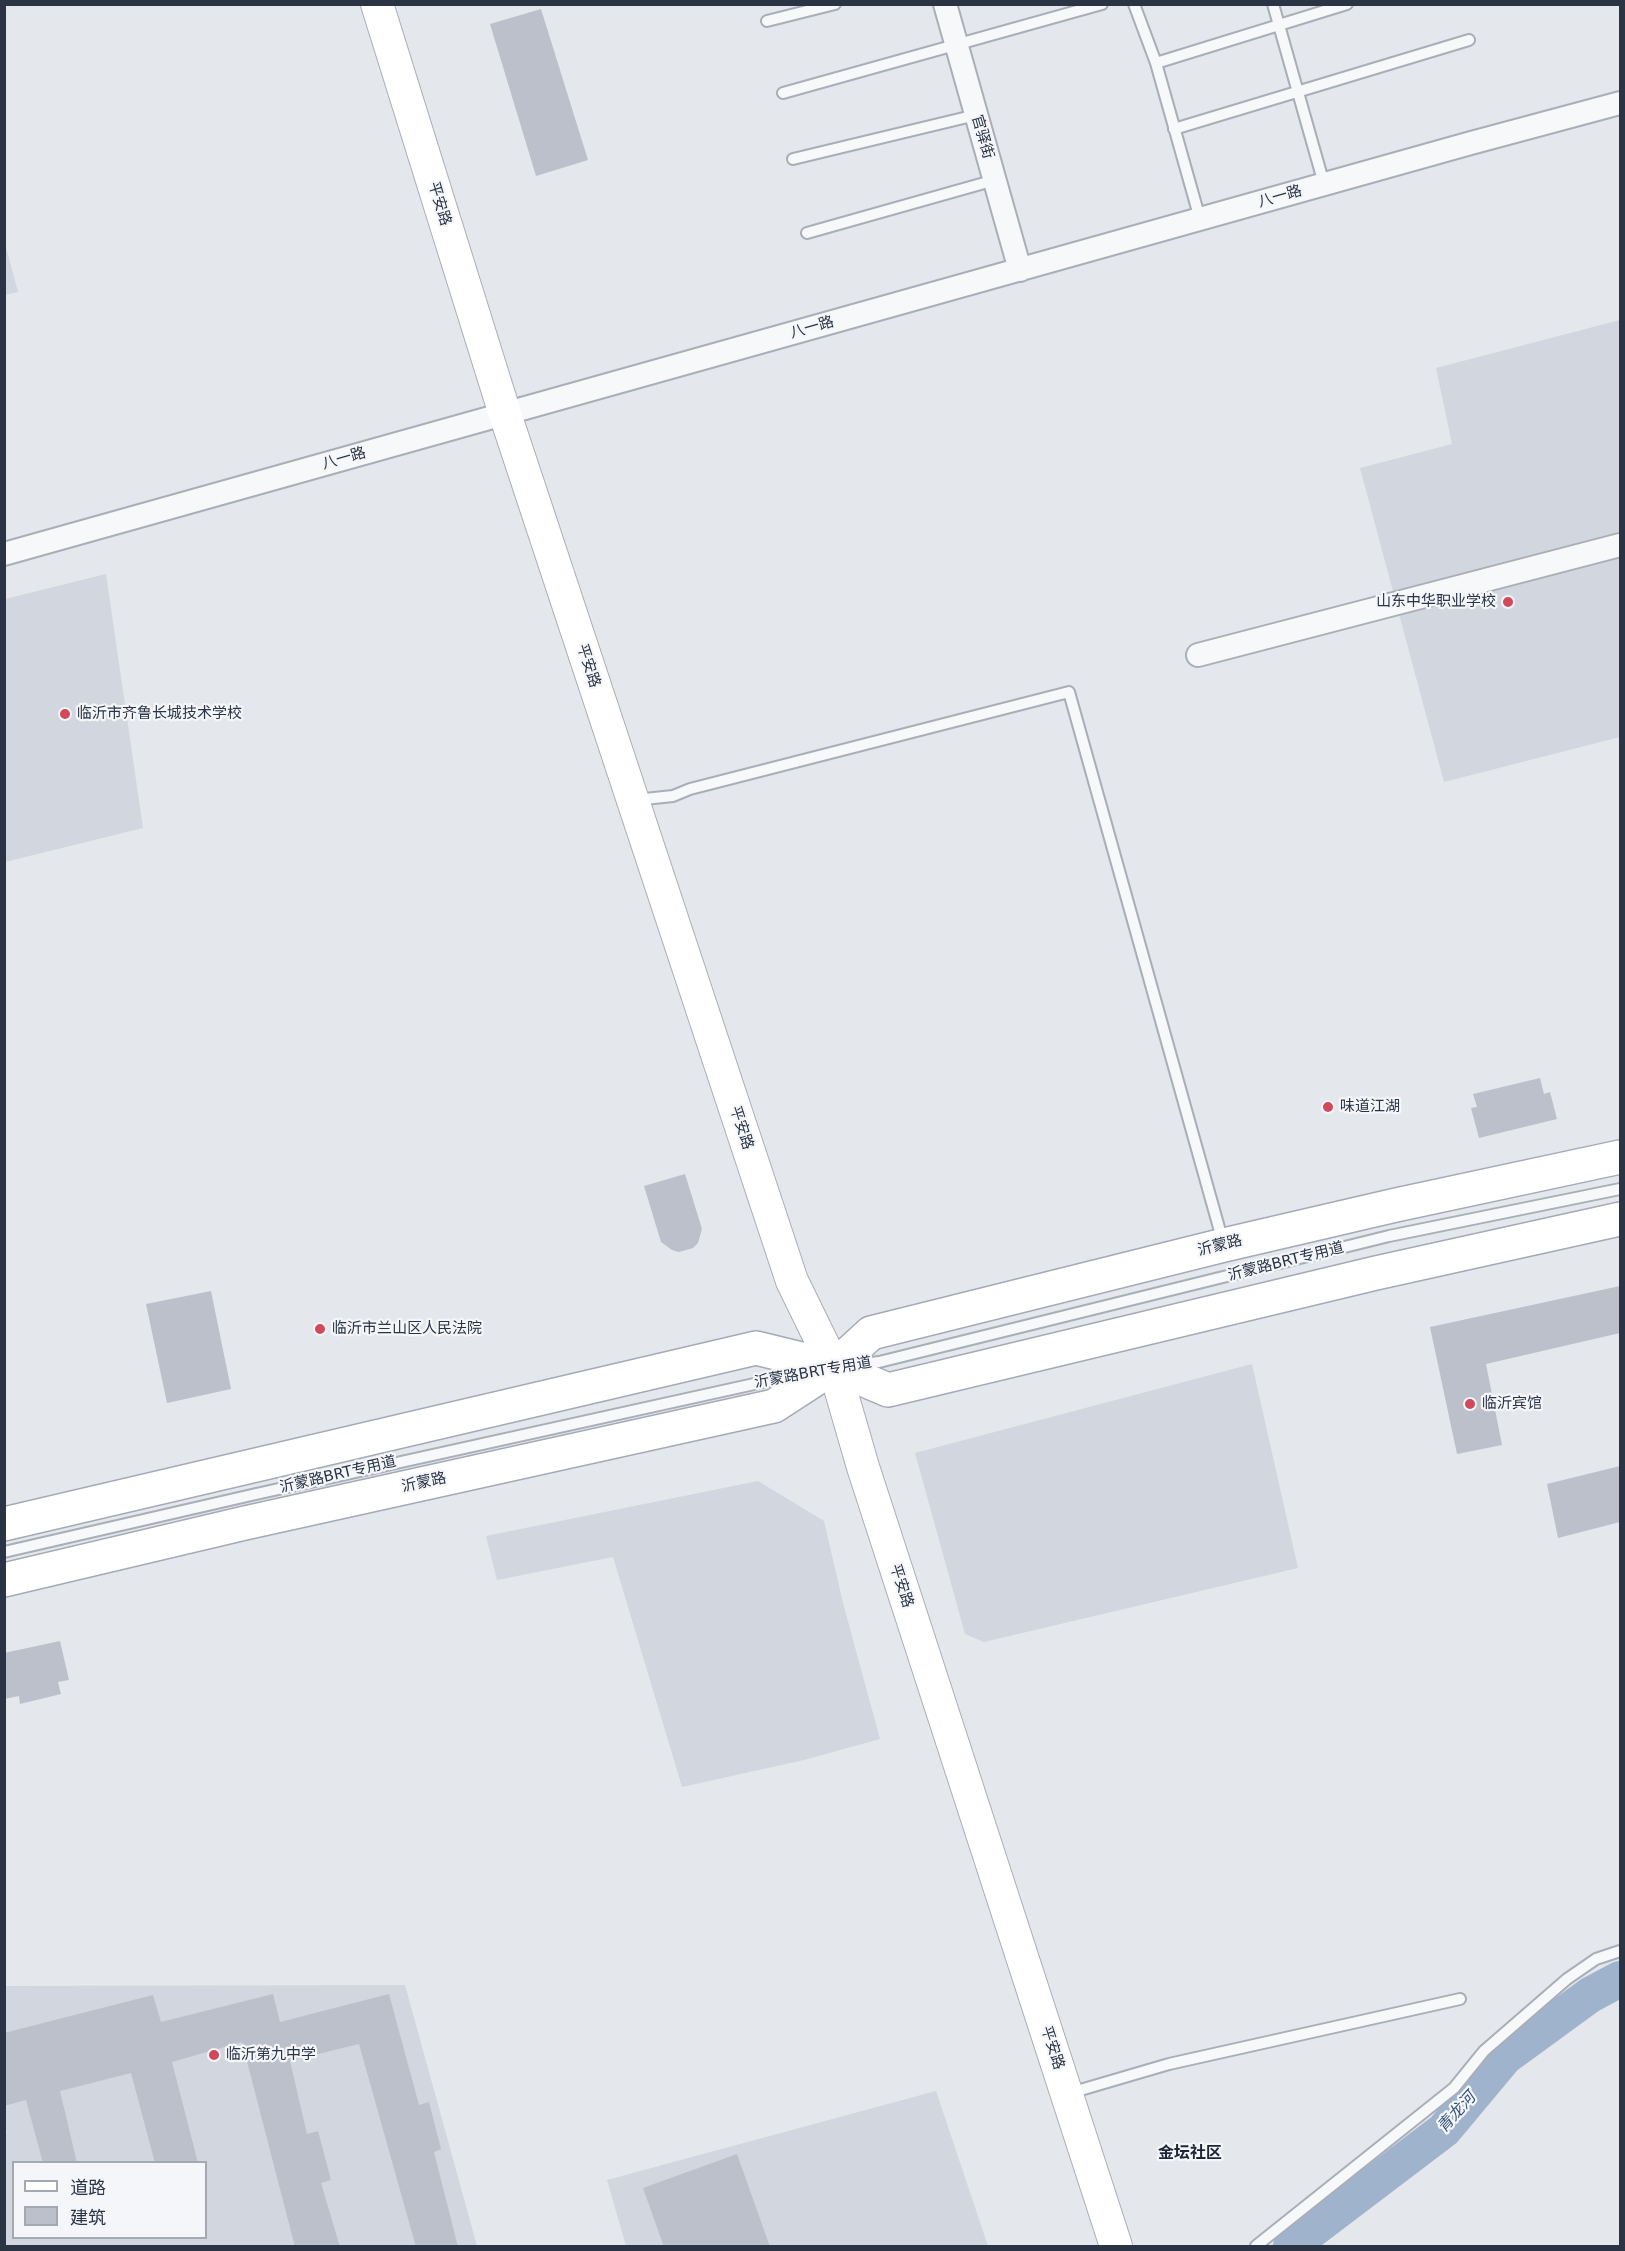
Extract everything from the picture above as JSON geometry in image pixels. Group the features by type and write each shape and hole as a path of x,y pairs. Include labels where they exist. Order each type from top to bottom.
{"main road":[{"name":"平安路","path":"376,4 505,414 792,1281 834,1367 863,1467 1116,2247"},
{"name":"沂蒙路","path":"4,1581 245,1523 774,1406 834,1367 871,1333 1224,1245 1620,1157"},
{"path":"4,1524 756,1348 834,1367 888,1390 1376,1273 1620,1220"}],"street":[{"name":"官驿街","path":"945,4 1020,270"},
{"name":"八一路","path":"4,554 1620,103"},
{"path":"1198,656 1620,545"}],"lane":[{"path":"767,21 835,4"},
{"path":"783,93 1102,4"},
{"path":"1134,4 1156,63 1200,219"},
{"path":"1273,4 1324,184"},
{"path":"1156,63 1347,4"},
{"path":"1174,129 1469,40"},
{"path":"793,159 976,115"},
{"path":"807,233 995,180"},
{"path":"633,801 673,796 690,789 1069,692 1224,1245"},
{"name":"沂蒙路BRT专用道","path":"4,1552 834,1367 879,1362 1389,1236 1620,1189"},
{"path":"1256,2247 1454,2088 1484,2051 1567,1979 1596,1959 1620,1951"},
{"path":"1067,2094 1169,2064 1460,2000"}],"shaded area":[{"path":"4,240 18,292 5,295 4,295"},
{"name":"山东中华职业学校","path":"1620,320 1620,737 1444,782 1360,468 1452,444 1436,368"},
{"name":"临沂市齐鲁长城技术学校","path":"106,574 143,828 5,862 5,599"},
{"path":"1252,1364 1298,1568 984,1642 965,1634 915,1453"},
{"path":"758,1481 824,1521 843,1603 880,1739 804,1760 682,1787 613,1557 497,1580 486,1536"},
{"name":"临沂第九中学","path":"405,1985 477,2246 5,2246 4,2134 7,2133 4,2124 5,1986"},
{"path":"936,2091 988,2246 626,2246 607,2180"}],"building":[{"path":"541,9 588,160 536,176 490,24"},
{"path":"1540,1078 1544,1094 1550,1092 1557,1119 1479,1138 1471,1108 1477,1107 1473,1094"},
{"path":"685,1174 702,1229 698,1243 693,1248 679,1252 661,1242 644,1186"},
{"name":"临沂宾馆","path":"1620,1286 1620,1333 1486,1364 1502,1445 1457,1454 1430,1327"},
{"path":"211,1291 231,1389 167,1403 146,1304"},
{"path":"1620,1466 1620,1522 1558,1538 1547,1484"},
{"path":"60,1641 69,1680 58,1682 61,1694 20,1704 19,1696 4,1699 4,1653"},
{"path":"273,1994 280,2022 389,1994 419,2105 429,2102 441,2149 434,2152 458,2247 416,2247 359,2044 290,2061 307,2134 318,2131 331,2180 321,2183 340,2247 295,2247 242,2042 172,2062 197,2161 154,2161 131,2073 60,2091 77,2161 42,2161 26,2100 4,2106 4,2033 153,1995 161,2022"},
{"path":"737,2154 770,2247 664,2247 643,2188"}],"waterway":[{"name":"青龙河","path":"1291,2246 1444,2130 1505,2057 1590,1995 1620,1979"}],"place":[{"name":"山东中华职业学校","path":"1508,602"},
{"name":"临沂市齐鲁长城技术学校","path":"65,714"},
{"name":"味道江湖","path":"1328,1107"},
{"name":"临沂市兰山区人民法院","path":"320,1329"},
{"name":"临沂宾馆","path":"1470,1404"},
{"name":"临沂第九中学","path":"214,2055"}],"district":[{"name":"金坛社区","path":"1190,2154"}]}
